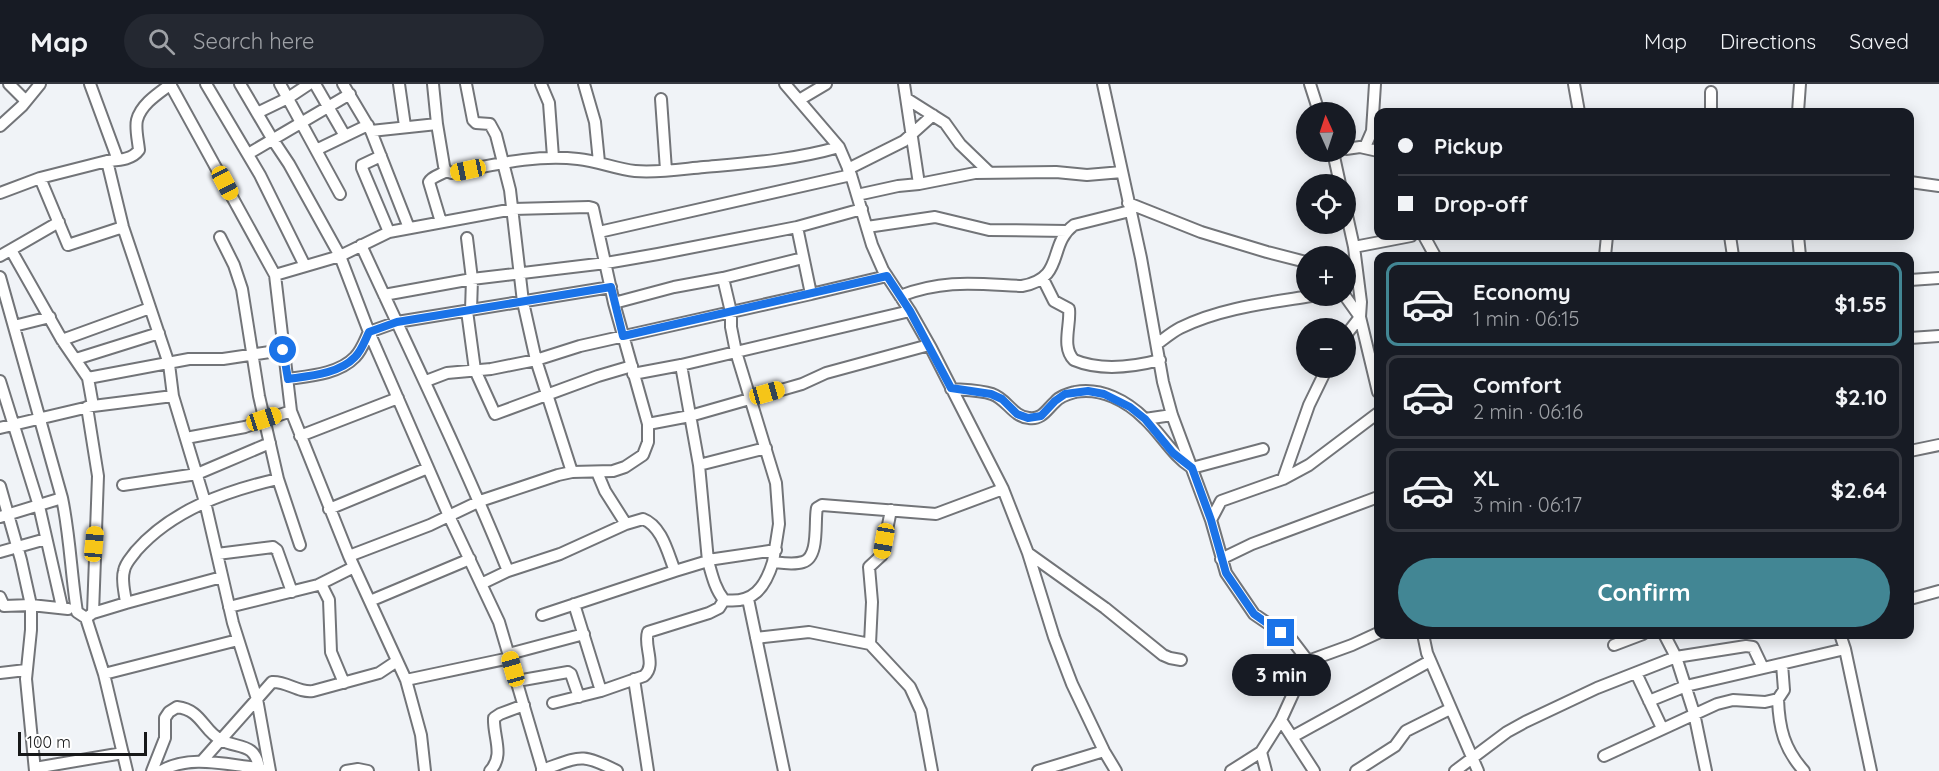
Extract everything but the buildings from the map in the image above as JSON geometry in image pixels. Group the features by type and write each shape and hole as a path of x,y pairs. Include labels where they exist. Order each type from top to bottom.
{"street":[{"path":"9,84 26,101"},
{"path":"0,126 40,84"},
{"path":"90,84 112,160 123,227 169,364 173,396 206,502 229,607 257,699 270,771"},
{"path":"0,193 40,178 132,157 139,150 137,122 141,111 148,102 170,84 275,275 291,411 349,556 406,680 421,735 425,771"},
{"path":"206,84 249,154 305,266"},
{"path":"240,84 289,164 340,256 369,332 428,468 499,622 542,770 588,757 617,771"},
{"path":"280,84 340,194"},
{"path":"257,113 288,98 309,84"},
{"path":"315,84 345,135"},
{"path":"399,84 405,126"},
{"path":"432,84 436,124 447,171"},
{"path":"466,84 474,120 477,123 490,124 494,129 513,209 523,302 536,360 572,472"},
{"path":"541,84 549,103 553,157"},
{"path":"584,84 595,122 599,162"},
{"path":"785,84 839,147 850,172 872,245 887,276 929,345 1003,489 1028,553 1060,654 1072,684 1116,771"},
{"path":"799,100 826,84"},
{"path":"904,84 919,184"},
{"path":"1103,84 1141,258 1163,382 1172,416 1204,497 1221,559 1226,573 1254,614 1292,640 1308,661"},
{"path":"1310,84 1316,102"},
{"path":"1365,147 1372,131 1375,84"},
{"path":"1574,84 1578,108"},
{"path":"1798,108 1800,84"},
{"path":"249,154 328,107 347,87 370,128 409,228"},
{"path":"1711,92 1711,108"},
{"path":"661,99 666,170"},
{"path":"907,99 945,123 960,144 990,173"},
{"path":"599,232 850,172 913,134 933,115"},
{"path":"318,150 345,135 370,128 436,124"},
{"path":"441,222 429,182 432,178 447,171 452,173 502,163 553,157 599,162 635,171 666,170 778,160 839,147"},
{"path":"1356,148 1365,147 1374,150"},
{"path":"381,156 362,165 362,168 389,232"},
{"path":"857,195 963,174 1056,172 1087,176 1122,172"},
{"path":"40,178 69,245 123,227"},
{"path":"1914,183 1939,186"},
{"path":"275,275 340,256 389,232 513,209 589,207 595,211 614,303 648,424 648,442 644,455 625,467 613,471 572,472 480,501 449,516 349,556"},
{"path":"900,296 933,285 955,283 1032,285 1049,274 1067,231 1074,225 1129,207 1201,232 1296,259"},
{"path":"384,296 472,279 606,263 797,227 862,209"},
{"path":"867,227 934,217 989,230 1067,231"},
{"path":"0,256 59,222"},
{"path":"797,227 811,294"},
{"path":"220,237 234,265 242,289 264,419 278,479 300,545"},
{"path":"467,238 472,279 469,310 475,370 495,414 598,376 681,365 910,311"},
{"path":"1356,247 1390,240"},
{"path":"361,245 426,381 480,501 508,571"},
{"path":"11,250 62,340 88,378 98,476 85,614"},
{"path":"614,303 803,258"},
{"path":"1356,263 1361,302 1360,317 1356,322"},
{"path":"0,276 62,498 68,529 70,565 104,674 127,771"},
{"path":"426,381 447,374 491,369 536,360 580,346 887,276"},
{"path":"681,365 699,465 708,560 713,581 724,600 734,602 748,599 754,596 768,577 773,562 779,506 776,483 736,352 731,327 731,312 723,278"},
{"path":"1914,280 1939,278"},
{"path":"1043,279 1054,301 1069,309 1068,345 1070,356 1074,360 1108,367 1146,364 1160,360"},
{"path":"288,379 310,376 346,364 356,357 369,332 397,322 611,287"},
{"path":"1157,344 1178,329 1201,319 1251,306 1296,298"},
{"path":"1352,306 1374,345"},
{"path":"62,340 150,308"},
{"path":"14,326 50,317"},
{"path":"76,359 159,333"},
{"path":"1914,338 1939,336"},
{"path":"648,424 690,416 802,384 826,373 929,345"},
{"path":"88,378 197,358 213,360 283,350"},
{"path":"1283,479 1309,405 1322,378"},
{"path":"0,381 39,506 62,608"},
{"path":"951,388 991,394 1002,399 1017,414 1028,418 1041,416 1065,394 1100,392 1119,400 1145,419 1173,453 1192,468"},
{"path":"0,428 90,406 173,396"},
{"path":"300,436 398,398"},
{"path":"186,438 213,431 240,428 291,411"},
{"path":"1145,419 1172,416"},
{"path":"1204,497 1221,501 1283,479 1329,452 1374,416"},
{"path":"123,485 197,474 270,443"},
{"path":"1914,450 1939,445"},
{"path":"699,465 765,448"},
{"path":"1192,468 1263,449"},
{"path":"329,509 428,468"},
{"path":"597,472 605,491 626,524"},
{"path":"126,603 123,572 131,558 161,527 206,502 278,479"},
{"path":"0,486 4,516 17,548 31,605 31,630 26,670 35,770 123,753"},
{"path":"773,562 801,563 808,559 817,535 816,513 820,506 828,504 936,514 1003,489"},
{"path":"4,516 62,498"},
{"path":"1221,559 1252,544 1374,498"},
{"path":"1211,520 1221,501"},
{"path":"870,644 872,602 869,567 882,555 891,510"},
{"path":"481,584 508,571 560,554 626,524 643,519 654,525 675,572"},
{"path":"0,552 46,539"},
{"path":"217,554 273,547 277,550 292,592"},
{"path":"542,615 708,560 776,550"},
{"path":"1028,553 1105,608 1163,655 1181,660"},
{"path":"370,602 470,559"},
{"path":"229,607 321,584 354,567"},
{"path":"0,597 4,606 31,605 62,608 85,614 222,577"},
{"path":"321,584 329,600 331,652 344,683"},
{"path":"1914,598 1939,591"},
{"path":"748,599 784,771"},
{"path":"553,703 601,691 649,672 646,638 648,632 709,613 719,608 724,600"},
{"path":"574,604 601,691"},
{"path":"756,638 809,632 870,644 910,687 921,711 932,771"},
{"path":"406,680 510,656 584,634"},
{"path":"1230,771 1261,752 1281,720 1308,661 1374,635"},
{"path":"1424,639 1430,660 1478,771"},
{"path":"1614,645 1630,639"},
{"path":"1667,639 1676,657 1686,686 1706,771"},
{"path":"1842,639 1871,771"},
{"path":"104,674 238,640"},
{"path":"1455,771 1507,732 1525,722 1597,688 1676,657 1746,646 1753,647 1763,668"},
{"path":"1649,700 1686,686 1845,650"},
{"path":"1292,737 1430,660"},
{"path":"202,761 272,682 282,682 308,692 379,673 397,661"},
{"path":"1782,664 1784,690 1778,699 1779,727 1787,750 1804,771"},
{"path":"0,673 26,670"},
{"path":"517,681 568,672 571,674 579,697"},
{"path":"1636,673 1662,728"},
{"path":"634,679 648,771"},
{"path":"1604,756 1694,713 1733,700 1765,702 1778,699"},
{"path":"490,771 499,754 494,718 524,705"},
{"path":"152,771 165,738 165,718 174,708 181,707 194,713 220,740 242,745 253,753 262,770"},
{"path":"1356,771 1395,746 1406,731 1450,708"},
{"path":"1281,720 1314,771"},
{"path":"1038,771 1104,751"},
{"path":"1261,752 1266,771"},
{"path":"161,771 168,767 202,761 262,770"},
{"path":"346,771 368,771"}],"route":[{"path":"283,350 288,379 329,372 346,364 356,357 369,332 397,322 611,287 623,336 887,276 910,311 951,388 991,394 1002,399 1017,414 1028,418 1041,416 1065,394 1100,392 1119,400 1145,419 1173,453 1192,468 1204,497 1226,573 1254,614 1281,633"}]}
